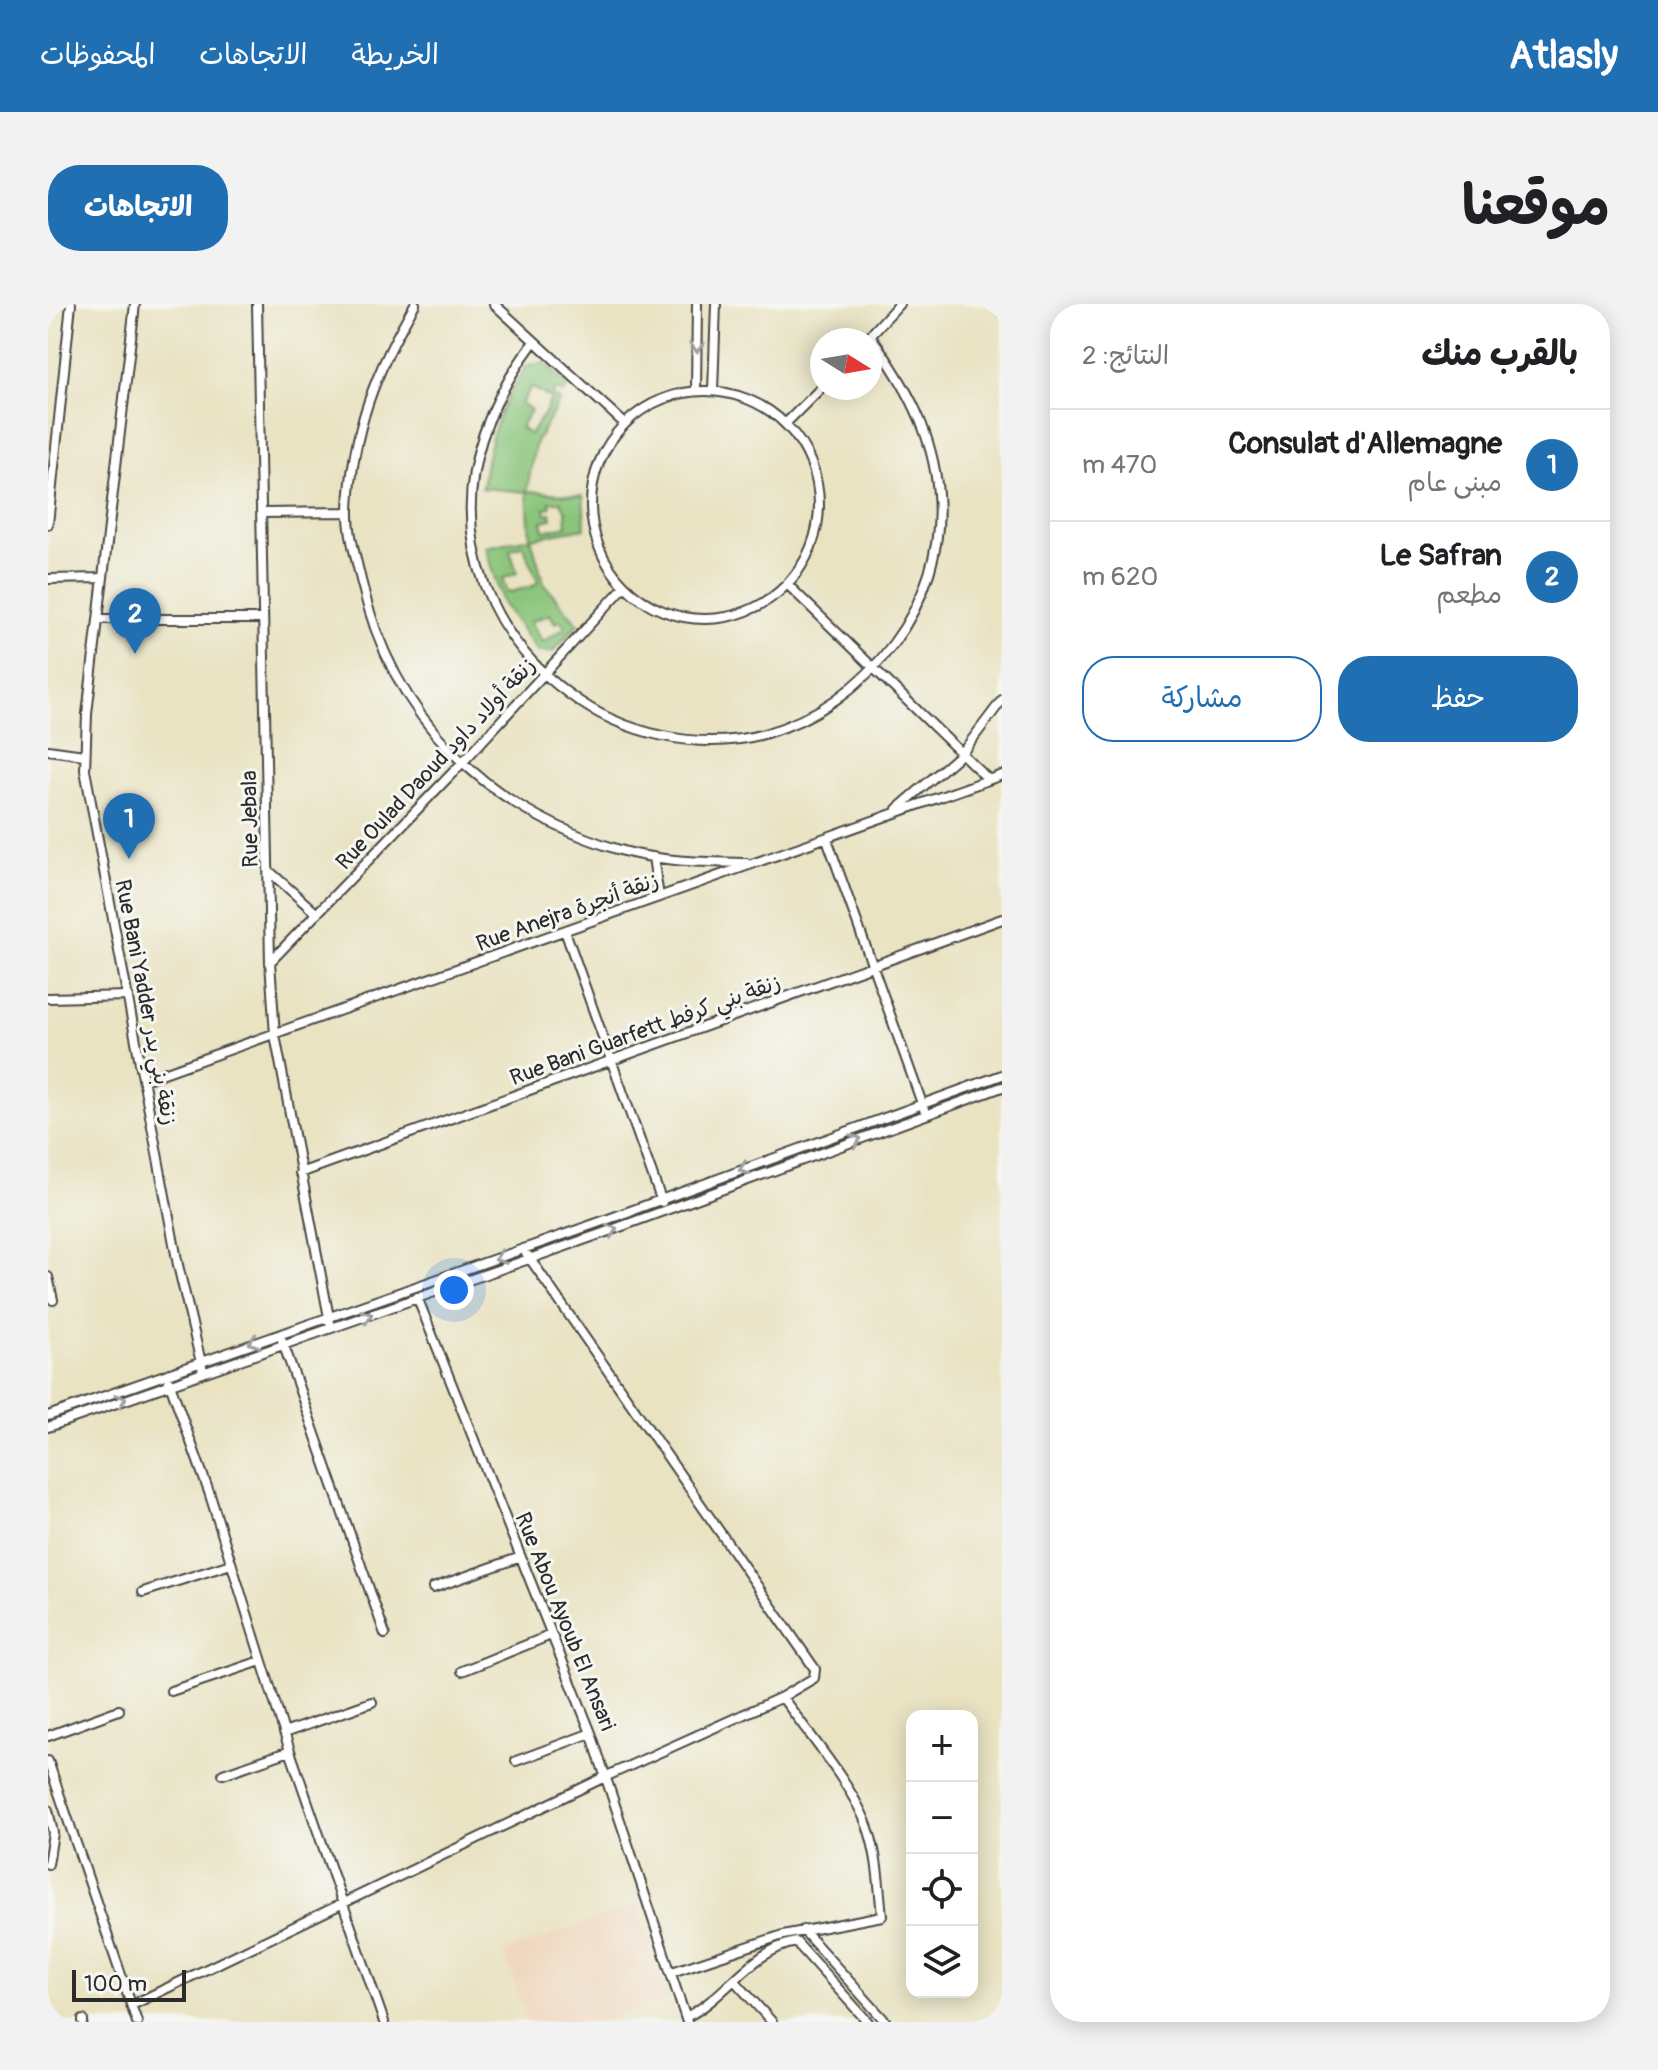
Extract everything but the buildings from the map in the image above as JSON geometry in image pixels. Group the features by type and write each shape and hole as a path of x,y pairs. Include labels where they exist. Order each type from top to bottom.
{"street":[{"path":"48,524 71,304"},
{"name":"Rue Bani Yadder زنقة بني يدر","path":"135,304 84,755 88,790 178,1265 203,1371"},
{"name":"Rue Jebala","path":"257,304 270,962 275,1035 331,1328"},
{"path":"415,304 388,350 370,396 355,452 349,512 366,603 382,650 418,710 462,763 539,818 592,840 653,857 751,863"},
{"path":"494,304 533,343 625,424"},
{"path":"696,391 697,304"},
{"path":"713,391 716,304"},
{"path":"877,328 899,304"},
{"path":"996,304 1002,313"},
{"path":"533,343 502,389 486,423 472,484 471,513 477,562 490,598 513,639 543,674 580,703 629,728 677,738 732,740 762,735 797,722 841,696 874,668 909,620 922,596 936,548 939,503 933,458 916,407 902,381 882,356"},
{"path":"696,391 713,391 760,404 785,424 800,441 810,460 817,481 819,504 811,547 801,567 787,584 767,601 744,612 719,618 694,619 668,613 645,602 625,586 609,566 598,543 592,505 598,467 609,444 625,424 658,401 696,391"},
{"path":"785,424 810,399"},
{"path":"262,513 349,512"},
{"path":"48,579 103,578"},
{"path":"787,584 988,779"},
{"name":"Rue Oulad Daoud زنقة أولاد داود","path":"270,962 462,763 625,586"},
{"path":"98,619 263,619"},
{"path":"890,815 962,753 1002,700"},
{"path":"48,750 84,755"},
{"name":"Rue Anejra زنقة أنجرة","path":"144,1080 1002,775"},
{"path":"827,839 926,1115"},
{"path":"653,857 659,897"},
{"path":"268,870 317,914"},
{"name":"Rue Bani Guarfett زنقة بني كرفط","path":"300,1173 1002,919"},
{"path":"565,931 665,1210"},
{"path":"48,996 128,996"},
{"path":"48,1416 166,1372 524,1250 1002,1075"},
{"path":"48,1427 417,1299 1002,1087"},
{"path":"132,2005 607,1776 782,1697 812,1680 815,1669 524,1250"},
{"path":"48,1277 53,1300"},
{"name":"Rue Abou Ayoub El Ansari","path":"413,1288 591,1733 686,2020"},
{"path":"279,1334 385,1634"},
{"path":"166,1372 290,1751 384,2022"},
{"path":"433,1588 521,1557"},
{"path":"143,1592 231,1564"},
{"path":"462,1671 551,1635"},
{"path":"171,1691 261,1661"},
{"path":"672,1972 803,1930 882,1916 868,1828 850,1794 782,1697"},
{"path":"284,1733 372,1702"},
{"path":"48,1736 119,1710"},
{"path":"516,1761 591,1733"},
{"path":"223,1774 290,1751"},
{"path":"48,1761 137,2022"},
{"path":"48,1810 53,1829 48,1864"},
{"path":"803,1930 886,2022"},
{"path":"686,2020 762,1956 796,1942 868,2022"},
{"path":"735,1981 772,2022"}],"shaded area":[{"path":"637,1905 669,1999 605,2022 527,2022 504,1952"}],"green space":[{"path":"545,363 568,386 564,394 556,389 552,395 560,400 535,444 527,491 583,496 585,528 531,538 544,584 578,624 553,652 538,652 503,604 485,547 530,538 527,492 482,488 496,424 528,365","holes":["531,387 551,399 530,434 520,428 531,410 521,404","550,502 561,502 566,512 567,526 544,531 542,521 552,519 551,513 546,514 545,509 551,507","524,547 538,582 507,593 502,579 517,573 510,550","550,614 555,623 561,621 565,628 542,642 530,622"]}],"place":[{"name":"Le Safran","path":"135,654"},
{"name":"Consulat d'Allemagne","path":"129,859"}]}
